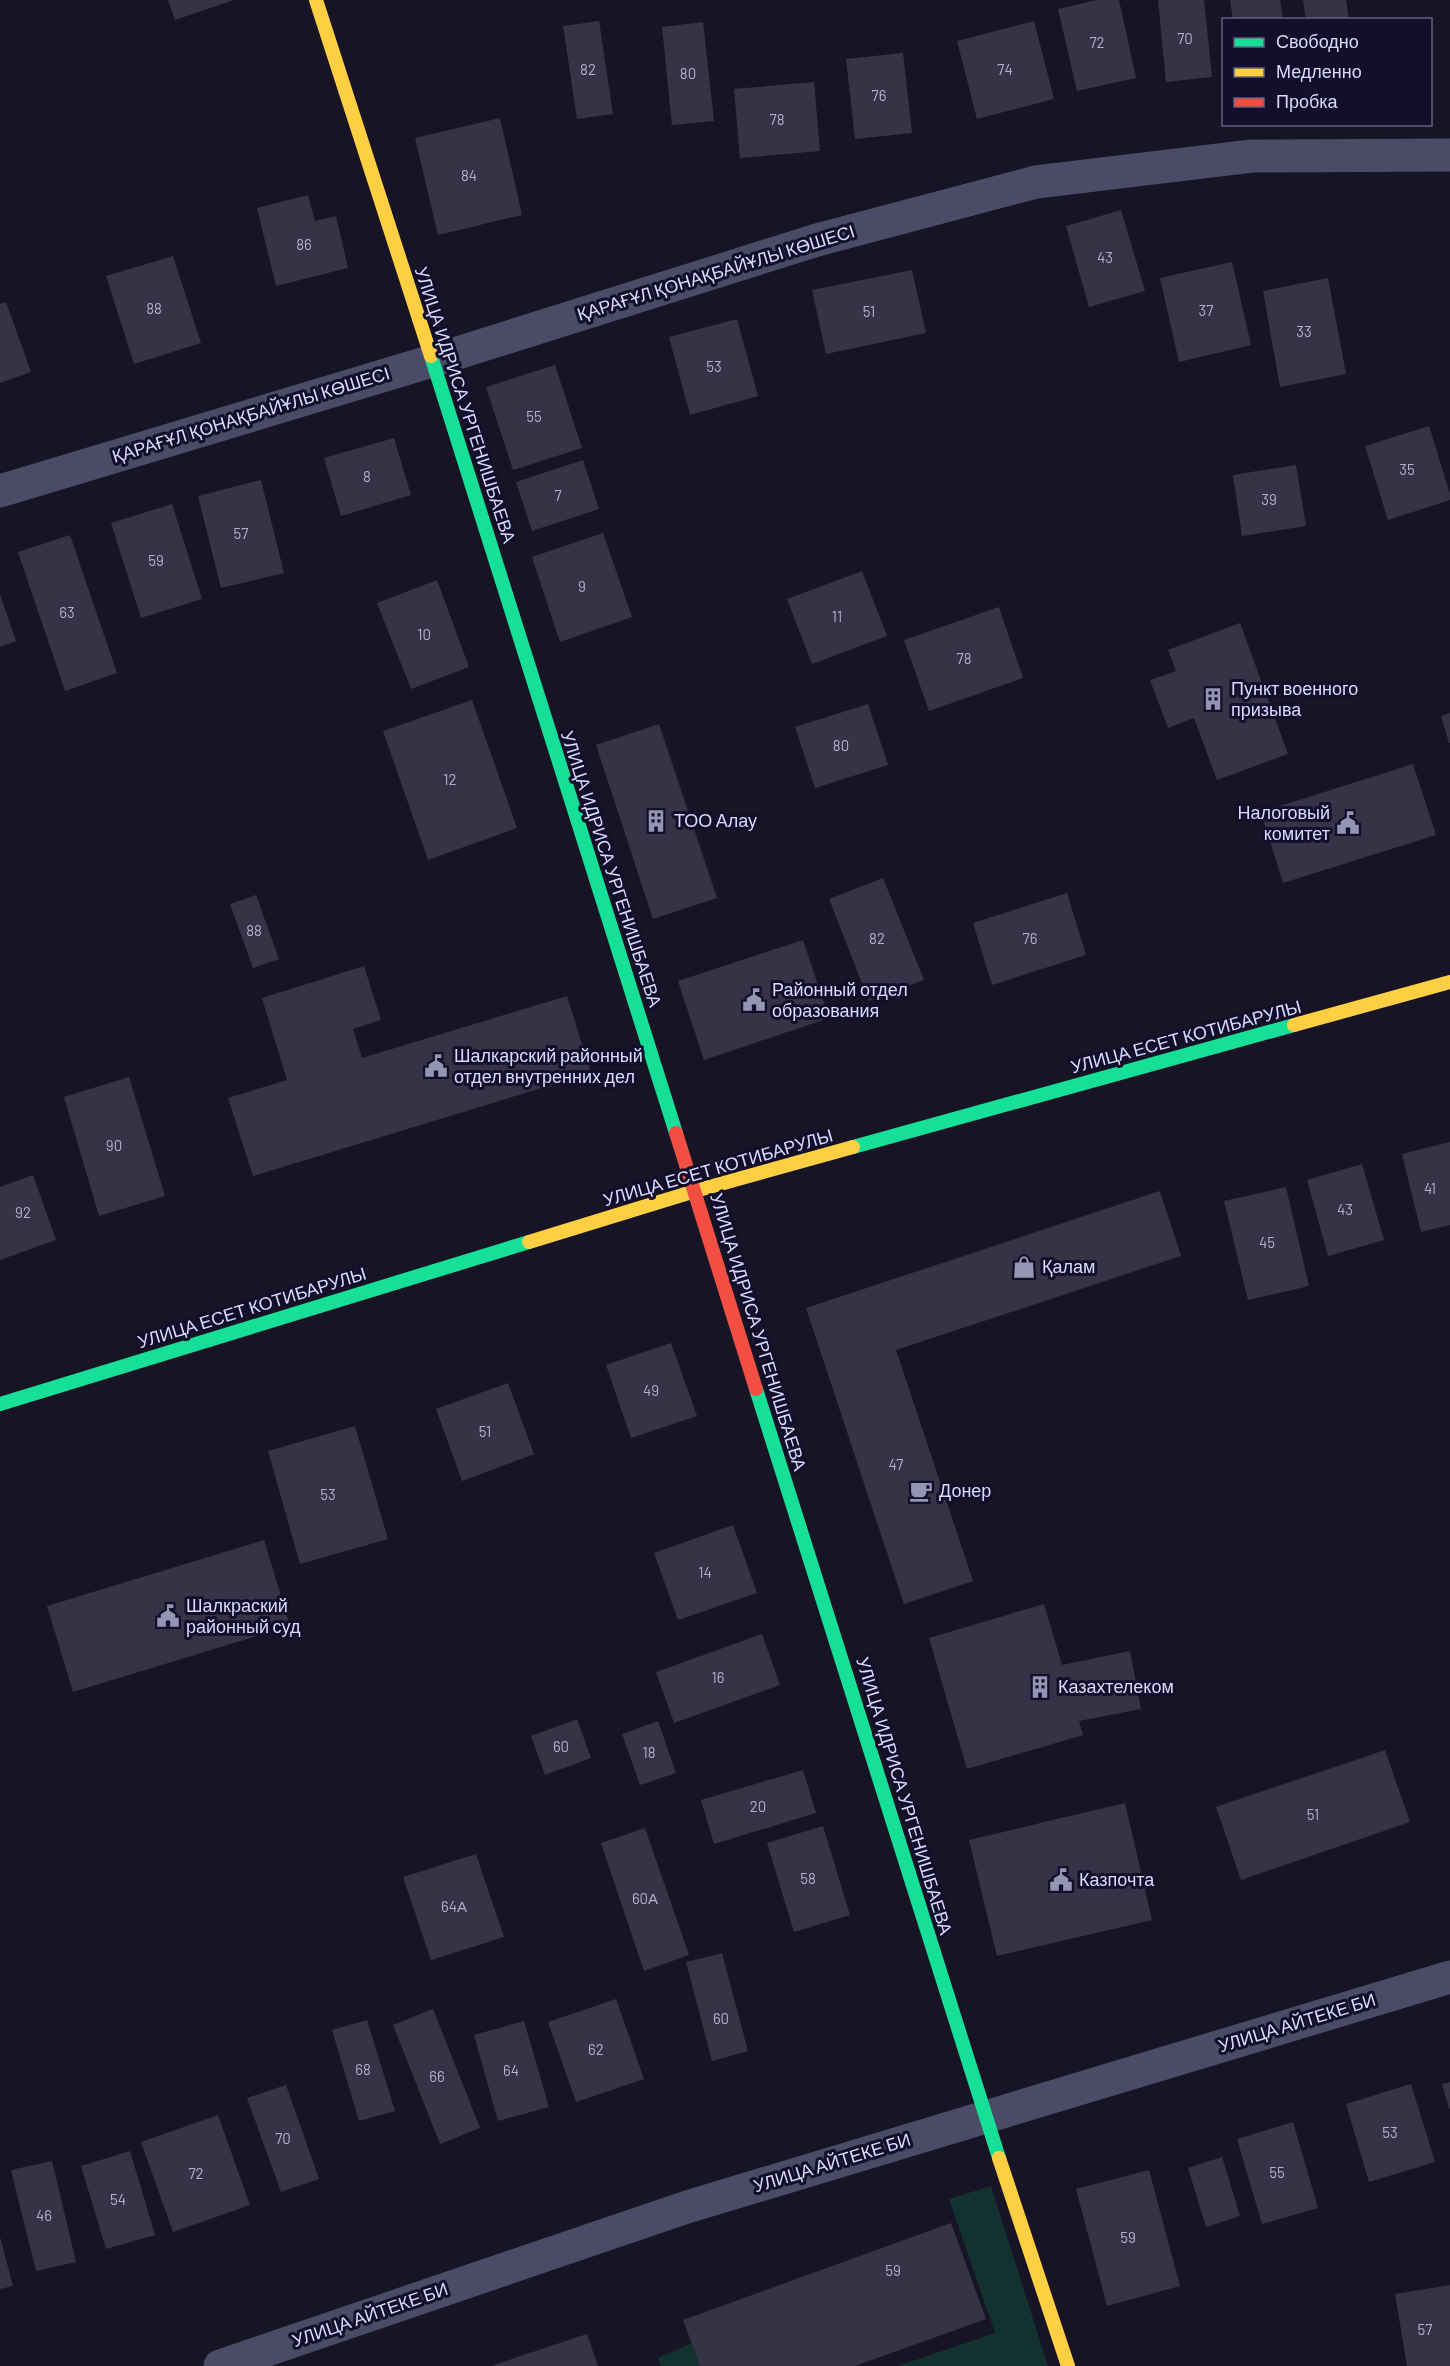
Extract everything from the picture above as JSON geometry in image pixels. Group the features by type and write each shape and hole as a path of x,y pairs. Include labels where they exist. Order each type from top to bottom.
{"street":[{"name":"УЛИЦА ИДРИСА УРГЕНИШБАЕВА","path":"316,0 986,2117 1068,2366"},
{"name":"ҚАРАҒҰЛ ҚОНАҚБАЙҰЛЫ КӨШЕСІ","path":"0,491 432,361 817,240 1036,182 1252,156 1450,155"},
{"name":"УЛИЦА ЕСЕТ КОТИБАРУЛЫ","path":"0,1404 694,1191 1450,982"},
{"name":"УЛИЦА АЙТЕКЕ БИ","path":"220,2366 687,2207 1450,1977"}],"green space":[{"path":"991,2186 1048,2366 898,2366 995,2333 949,2199"},
{"path":"699,2340 708,2366 661,2366 658,2358"}],"building":[{"path":"168,0 234,0 175,20"},
{"path":"1097,0 1119,0 1136,78 1077,91 1058,9"},
{"path":"1158,0 1204,0 1212,77 1166,82"},
{"path":"1230,0 1280,0 1283,18 1233,18"},
{"path":"1303,0 1346,0 1349,18 1306,18"},
{"path":"599,21 613,114 577,119 563,26"},
{"path":"1034,21 1054,99 977,119 957,41"},
{"path":"703,22 714,121 672,125 662,27"},
{"path":"903,53 912,133 855,139 846,59"},
{"path":"814,82 820,151 740,158 734,89"},
{"path":"500,118 522,215 438,235 415,138"},
{"path":"308,195 315,221 336,216 348,268 276,286 257,208"},
{"path":"1121,210 1145,291 1089,307 1066,226"},
{"path":"173,256 201,343 134,364 106,276"},
{"path":"1232,262 1251,345 1179,362 1160,278"},
{"path":"912,270 926,333 826,354 812,290"},
{"path":"1328,278 1346,374 1280,387 1263,291"},
{"path":"6,302 31,372 0,383 0,304"},
{"path":"737,319 758,396 690,415 669,337"},
{"path":"555,365 582,448 513,470 486,387"},
{"path":"1429,426 1450,500 1388,520 1365,446"},
{"path":"394,438 411,495 341,516 324,458"},
{"path":"583,460 599,509 532,531 516,482"},
{"path":"1296,465 1306,526 1242,536 1233,475"},
{"path":"261,480 284,573 221,588 198,496"},
{"path":"172,504 202,599 141,618 111,523"},
{"path":"603,533 632,617 560,642 532,557"},
{"path":"70,535 117,673 65,691 18,552"},
{"path":"862,571 887,636 812,664 787,599"},
{"path":"437,580 469,667 411,689 377,603"},
{"path":"0,594 16,641 0,647"},
{"path":"999,607 1023,678 929,711 904,640"},
{"name":"Пункт военного призыва","path":"1240,623 1288,754 1217,780 1194,718 1168,728 1150,680 1176,671 1168,650"},
{"path":"472,700 517,828 428,860 383,731"},
{"path":"868,704 888,765 815,788 795,727"},
{"path":"1450,713 1450,743 1449,743 1441,716"},
{"name":"ТОО Алау","path":"659,724 717,898 653,919 596,745"},
{"name":"Налоговый комитет","path":"1413,764 1436,835 1283,883 1261,812"},
{"path":"883,878 924,980 869,1001 829,899"},
{"path":"1067,893 1086,955 992,985 973,923"},
{"path":"256,895 279,959 253,968 230,904"},
{"name":"Районный отдел образования","path":"803,940 829,1018 704,1060 678,981"},
{"name":"Шалкарский районный отдел внутренних дел","path":"364,966 381,1020 353,1029 362,1058 567,996 591,1073 253,1176 228,1098 287,1080 262,998"},
{"path":"129,1077 165,1196 99,1216 64,1097"},
{"path":"1450,1142 1450,1225 1421,1232 1402,1154"},
{"path":"1362,1164 1384,1240 1328,1256 1307,1180"},
{"path":"33,1175 56,1240 0,1260 0,1187"},
{"path":"1286,1187 1309,1286 1248,1300 1224,1201"},
{"path":"1160,1191 1181,1256 896,1350 973,1581 904,1604 806,1308"},
{"path":"671,1343 697,1416 631,1438 606,1365"},
{"path":"508,1383 534,1454 462,1481 436,1409"},
{"path":"355,1426 388,1539 300,1564 268,1451"},
{"path":"733,1525 757,1593 678,1620 654,1553"},
{"name":"Шалкраский районный суд","path":"264,1540 290,1626 73,1692 47,1606"},
{"name":"Казахтелеком","path":"1044,1604 1062,1665 1130,1651 1141,1709 1079,1721 1083,1735 967,1769 929,1638"},
{"path":"762,1634 780,1685 674,1723 656,1672"},
{"path":"577,1719 591,1758 545,1775 531,1736"},
{"path":"658,1721 676,1773 640,1785 622,1734"},
{"path":"1385,1750 1410,1822 1241,1880 1216,1807"},
{"path":"803,1770 816,1813 714,1844 701,1800"},
{"name":"Казпочта","path":"1125,1803 1152,1920 997,1956 969,1840"},
{"path":"823,1826 850,1915 794,1932 767,1843"},
{"path":"645,1828 689,1955 644,1971 601,1843"},
{"path":"476,1854 504,1937 431,1960 403,1877"},
{"path":"722,1953 748,2051 712,2061 686,1962"},
{"path":"616,1999 644,2079 576,2102 548,2022"},
{"path":"433,2009 480,2128 440,2144 393,2025"},
{"path":"367,2020 395,2111 359,2121 332,2030"},
{"path":"524,2021 549,2107 498,2121 474,2035"},
{"path":"1450,2082 1450,2109 1449,2109 1442,2084"},
{"path":"1411,2084 1435,2162 1369,2182 1346,2104"},
{"path":"286,2085 319,2179 281,2192 247,2098"},
{"path":"218,2115 250,2205 173,2232 141,2142"},
{"path":"1293,2122 1318,2208 1262,2224 1237,2139"},
{"path":"130,2151 155,2235 106,2249 81,2166"},
{"path":"1222,2157 1240,2216 1206,2227 1188,2168"},
{"path":"52,2161 76,2262 36,2271 11,2170"},
{"path":"1149,2170 1180,2286 1107,2306 1076,2189"},
{"path":"951,2223 986,2319 855,2366 700,2366 683,2320"},
{"path":"0,2237 13,2286 0,2289"},
{"path":"1450,2285 1450,2366 1407,2366 1395,2294"},
{"path":"587,2334 598,2366 491,2366"}],"traffic: fast":[{"path":"431,356 676,1133"},
{"path":"853,1147 1294,1025"},
{"path":"0,1404 529,1242"},
{"path":"756,1389 999,2158"}],"traffic: slow":[{"path":"316,0 431,356"},
{"path":"1294,1025 1450,982"},
{"path":"529,1242 695,1191 853,1147"},
{"path":"999,2158 1068,2366"}],"traffic: jam":[{"path":"676,1133 756,1389"}],"place":[{"name":"Пункт военного призыва","path":"1213,699"},
{"name":"ТОО Алау","path":"656,821"},
{"name":"Налоговый комитет","path":"1348,823"},
{"name":"Районный отдел образования","path":"754,1000"},
{"name":"Шалкарский районный отдел внутренних дел","path":"436,1066"},
{"name":"Қалам","path":"1024,1267"},
{"name":"Донер","path":"921,1491"},
{"name":"Шалкраский районный суд","path":"168,1616"},
{"name":"Казахтелеком","path":"1040,1687"},
{"name":"Казпочта","path":"1061,1880"}]}
